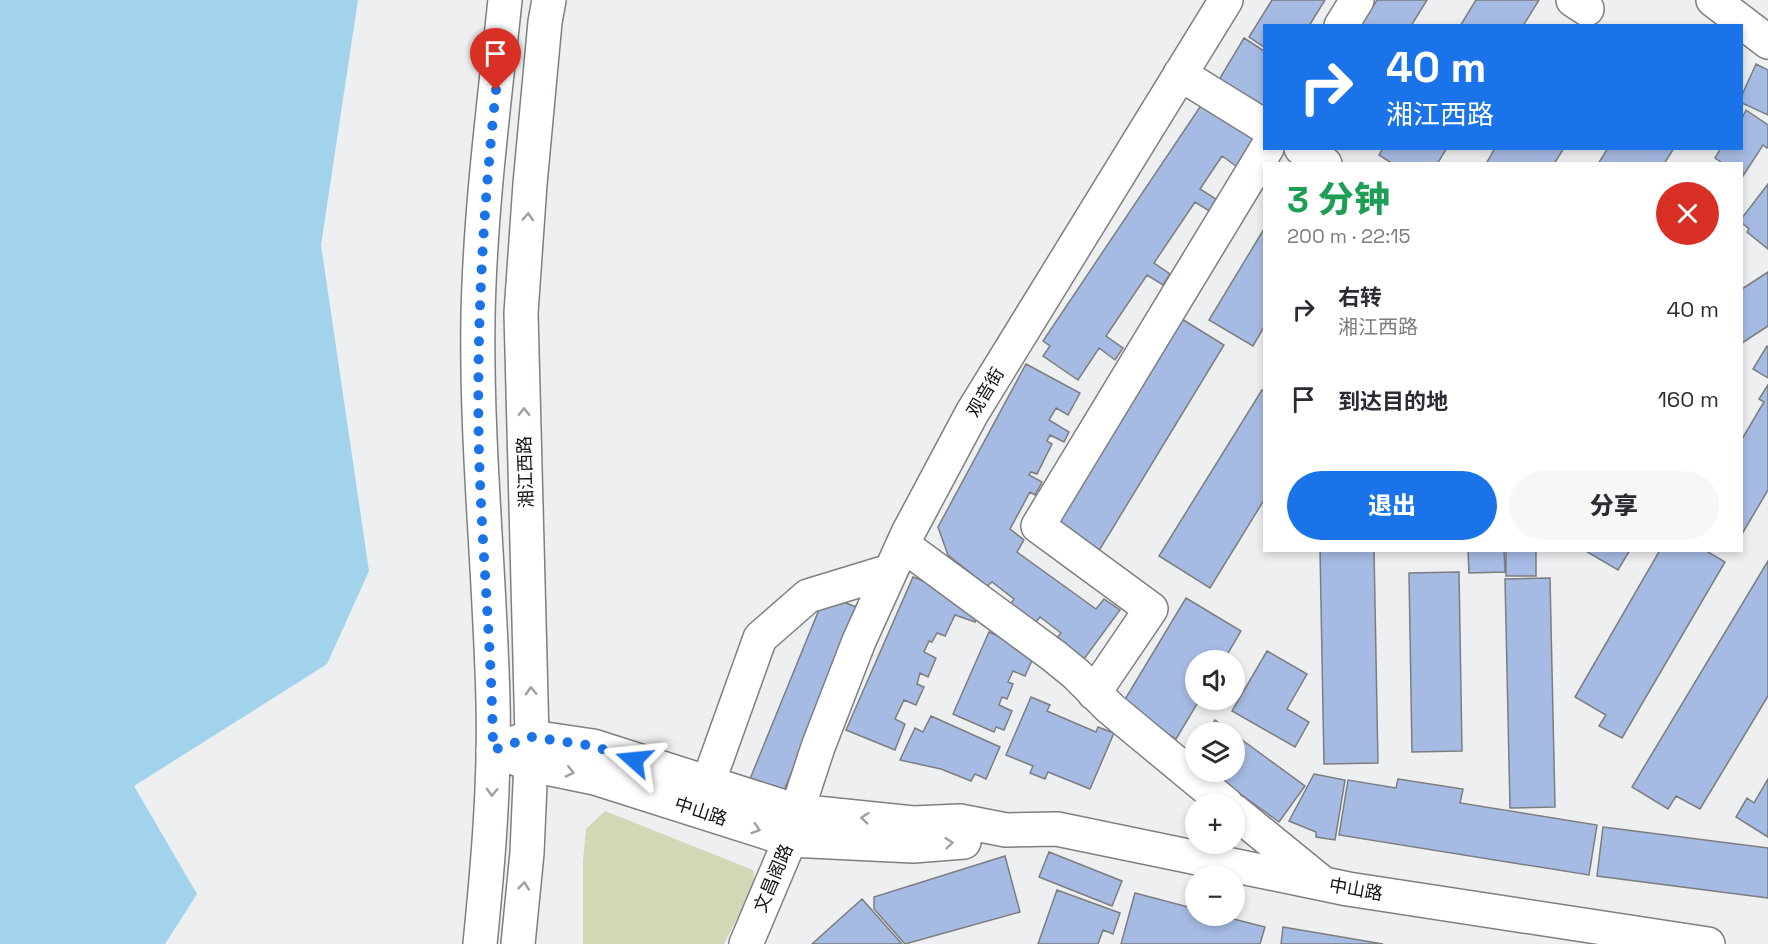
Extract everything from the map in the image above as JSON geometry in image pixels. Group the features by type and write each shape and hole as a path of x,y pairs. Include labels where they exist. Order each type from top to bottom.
{"street":[{"path":"480,944 489,854 493,700 479,454 478,316 486,180 505,0"},
{"name":"湘江西路","path":"518,944 527,853 532,751 521,313 530,184 549,0"},
{"name":"观音街","path":"794,826 819,747 859,641 896,558 972,413 1226,0"},
{"path":"1342,24 1357,0"},
{"path":"1713,0 1768,42"},
{"path":"1180,75 1263,125"},
{"path":"1094,693 1151,609 1038,526 1266,150"},
{"path":"1304,150 1322,162"},
{"path":"708,783 759,638 807,596 896,558 1054,656 1110,708 1214,794"},
{"name":"中山路","path":"493,750 532,751 593,746 708,783 794,826"},
{"name":"中山路","path":"532,751 595,778 794,826 960,821 1006,830 1057,829 1324,884 1708,944"},
{"path":"1245,820 1324,884"},
{"name":"文昌阁路","path":"746,944 794,826"}],"green space":[{"path":"605,811 753,870 755,882 724,944 583,944 583,861 586,829"}],"water":[{"path":"0,0 358,0 321,245 369,571 327,664 134,786 197,894 165,944 0,944"}],"building":[{"path":"1272,0 1325,0 1310,24 1263,24 1263,46 1249,37"},
{"path":"1377,0 1427,0 1412,24 1355,24 1367,5 1372,8"},
{"path":"1476,0 1539,0 1524,24 1461,24"},
{"path":"1244,38 1263,50 1263,111 1217,83"},
{"path":"1756,64 1768,70 1768,115 1743,103 1743,93"},
{"path":"1202,104 1254,138 1236,166 1222,156 1200,189 1219,201 1211,212 1195,202 1154,263 1170,274 1163,285 1147,275 1106,336 1123,348 1115,360 1099,348 1078,380 1043,356 1050,346 1043,341"},
{"path":"1746,110 1768,125 1768,146 1767,148 1763,145 1743,176 1743,162 1721,162 1715,158 1720,150 1743,150 1743,116"},
{"path":"1382,150 1446,150 1438,162 1390,162 1379,155"},
{"path":"1494,150 1563,150 1555,162 1487,162"},
{"path":"1607,150 1673,150 1665,162 1599,162"},
{"path":"1768,184 1768,249 1747,232 1749,229 1743,224 1743,217"},
{"path":"1263,231 1263,329 1253,346 1209,320"},
{"path":"1768,272 1768,326 1743,342 1743,288"},
{"path":"1177,316 1224,345 1097,554 1050,525"},
{"path":"1768,347 1768,378 1753,369"},
{"path":"1026,364 1080,393 1068,415 1056,408 1049,420 1069,432 1064,442 1050,435 1047,441 1052,444 1037,474 1031,472 1029,475 1042,482 1035,495 1030,492 1010,529 1024,540 1017,552 1096,609 1104,599 1120,610 1084,659 1056,639 1061,633 1040,617 1035,623 1010,605 1014,599 992,582 987,586 948,555 938,527"},
{"path":"1768,385 1768,490 1743,532 1743,437 1764,402 1759,399"},
{"path":"1263,390 1263,502 1210,588 1159,556"},
{"path":"1320,552 1374,552 1378,763 1324,764"},
{"path":"1468,552 1504,552 1505,572 1469,573"},
{"path":"1506,552 1536,552 1536,576 1506,576"},
{"path":"1587,552 1629,552 1618,570"},
{"path":"1659,552 1708,552 1725,562 1622,738 1599,726 1606,715 1575,697"},
{"path":"1768,561 1768,696 1700,809 1676,796 1668,809 1632,787"},
{"path":"1459,572 1462,751 1412,752 1409,573"},
{"path":"913,577 963,596 980,609 975,622 955,615 945,636 937,633 932,642 929,641 924,652 936,658 928,677 920,673 917,684 924,687 916,705 904,700 895,719 905,724 895,750 846,730"},
{"path":"1550,578 1555,807 1510,808 1505,579"},
{"path":"825,595 859,608 783,793 750,779"},
{"path":"1186,598 1241,631 1230,650 1185,650 1185,710 1193,710 1176,739 1121,706"},
{"path":"989,632 1027,649 1033,658 1025,676 1013,671 1008,682 1013,684 1007,699 1002,697 999,705 1012,711 1004,730 996,727 994,732 953,714"},
{"path":"1267,651 1307,674 1287,709 1309,722 1295,747 1232,711 1245,710 1245,689"},
{"path":"1031,697 1050,705 1047,711 1096,732 1098,727 1114,733 1090,789 1048,772 1045,779 1030,773 1033,766 1006,755"},
{"path":"931,716 1000,747 986,779 975,774 971,781 941,769 900,760 915,728 923,732"},
{"path":"1245,742 1305,786 1279,822 1245,797 1245,794 1241,794 1224,782 1245,782"},
{"path":"1314,774 1345,780 1335,840 1316,837 1316,832 1289,821"},
{"path":"1398,779 1463,789 1460,803 1597,825 1589,875 1339,835 1348,780 1396,788"},
{"path":"1768,779 1768,837 1736,817 1747,798 1754,803"},
{"path":"1603,827 1768,848 1768,898 1597,876"},
{"path":"1049,852 1122,881 1112,906 1039,877"},
{"path":"1005,856 1020,912 905,944 874,909 874,897"},
{"path":"1057,890 1120,913 1113,934 1103,930 1098,944 1038,944"},
{"path":"1135,893 1185,906 1185,926 1245,926 1245,922 1265,927 1260,944 1121,944"},
{"path":"862,899 902,944 812,944"},
{"path":"1283,927 1383,944 1281,944"}],"route":[{"path":"496,90 486,180 478,316 479,454 493,700 493,750 532,737 593,746 634,760"}]}
